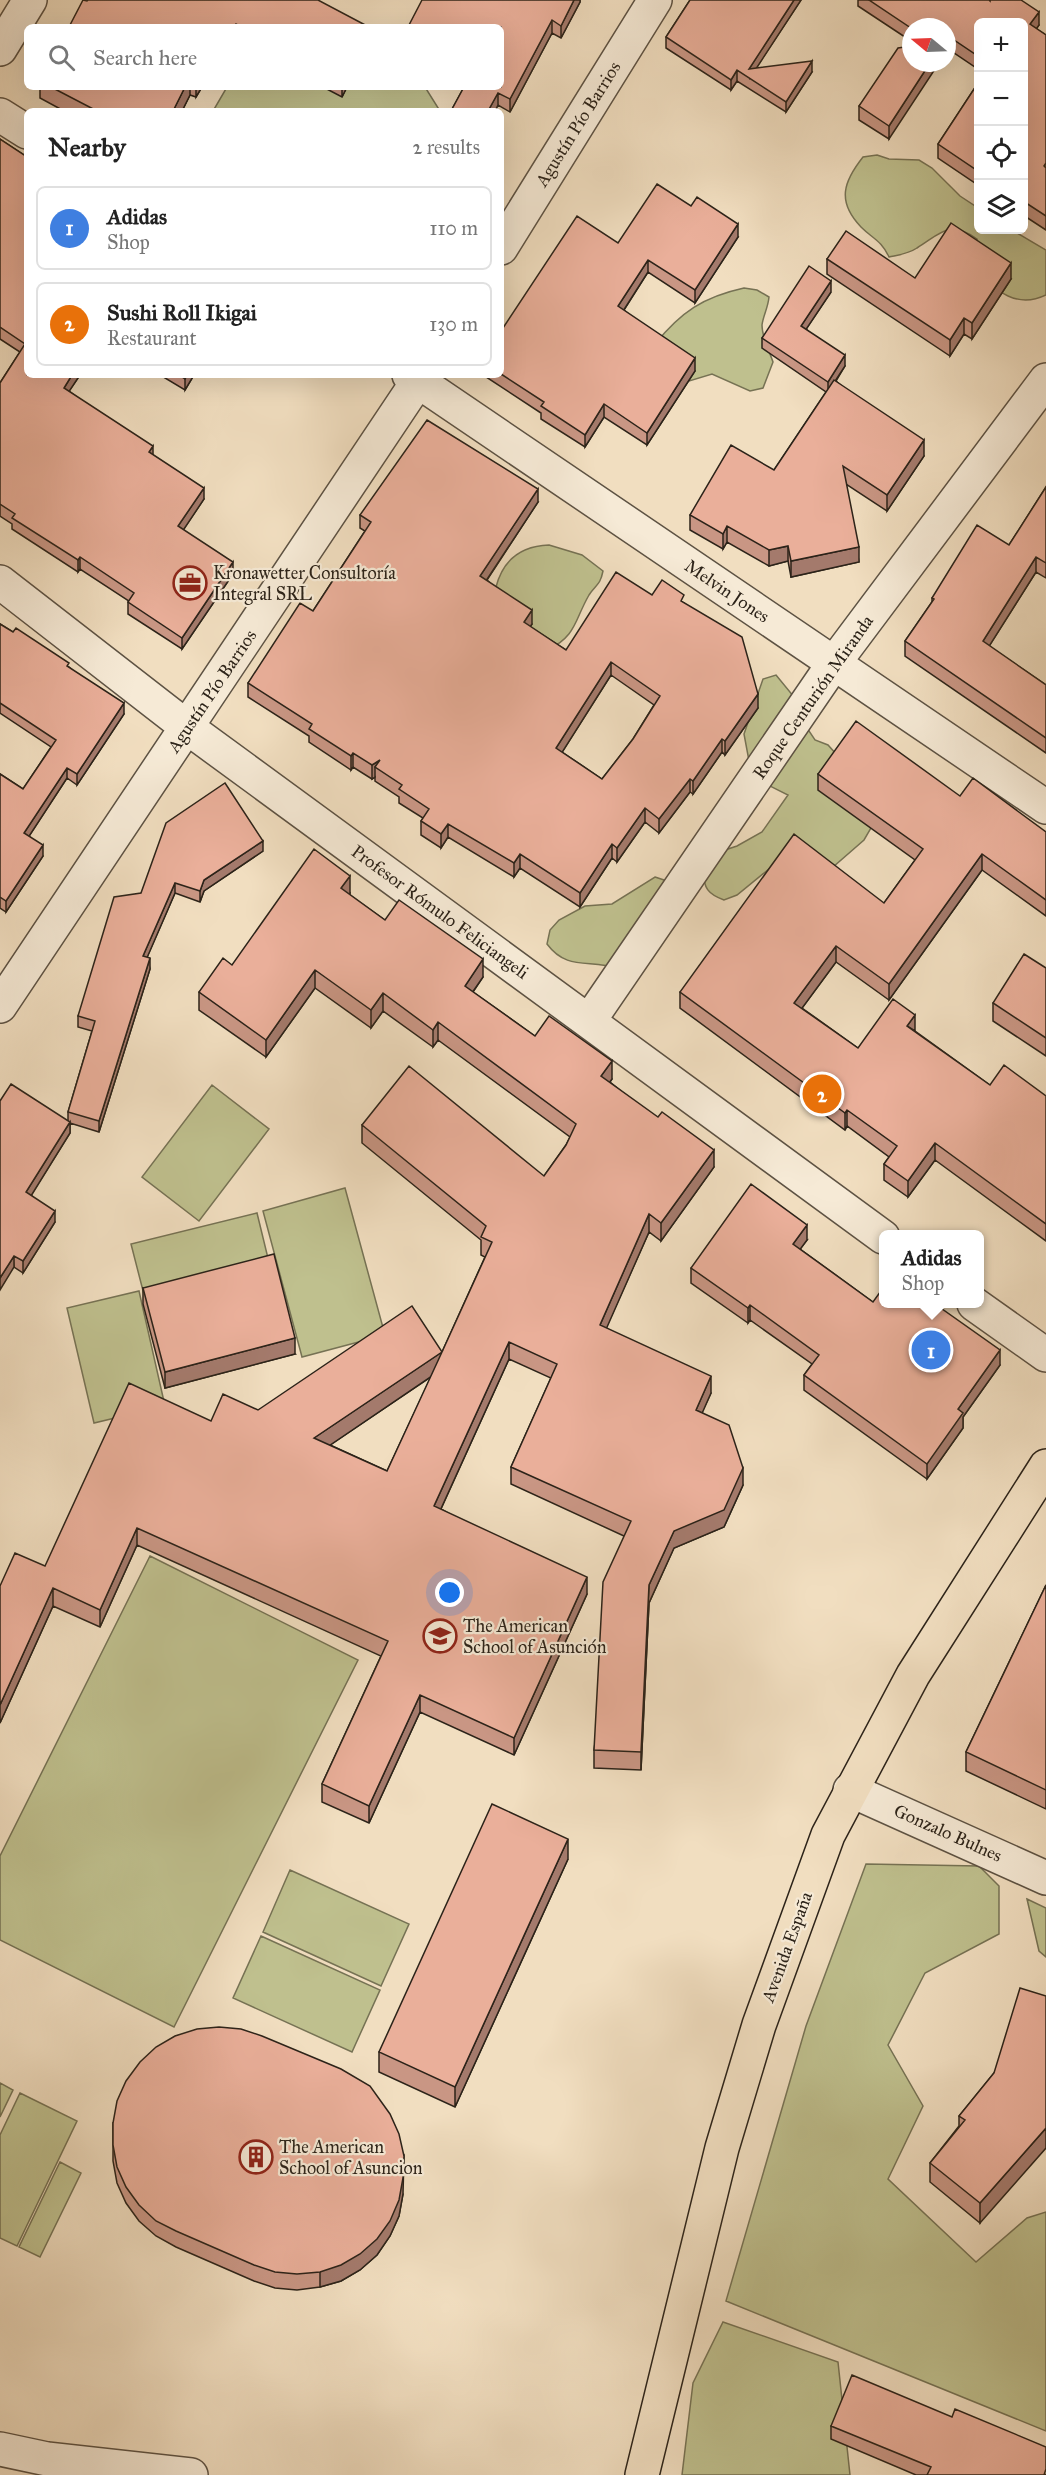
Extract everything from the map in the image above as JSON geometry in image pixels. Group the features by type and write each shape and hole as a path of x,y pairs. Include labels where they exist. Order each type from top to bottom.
{"main road":[{"name":"Avenida España","path":"642,2475 695,2250 759,2025 828,1835 913,1675 1046,1466"}],"street":[{"path":"0,49 30,0"},
{"name":"Agustín Pío Barrios","path":"504,243 655,0"},
{"path":"0,115 24,130"},
{"name":"Agustín Pío Barrios","path":"0,1006 188,728 415,378"},
{"name":"Melvin Jones","path":"417,378 1046,807"},
{"name":"Roque Centurión Miranda","path":"589,1021 834,663 1046,380"},
{"name":"Profesor Rómulo Feliciangeli","path":"0,582 188,728 879,1234"},
{"path":"980,1308 1046,1355"},
{"name":"Gonzalo Bulnes","path":"850,1790 1046,1878"},
{"path":"0,2449 47,2458 191,2475"}],"green space":[{"path":"225,90 427,90 438,108 215,108"},
{"path":"877,155 889,159 919,160 932,168 960,196 974,205 974,234 1019,234 1046,250 1046,295 1026,300 1008,296 1000,291 993,285 982,267 977,239 959,230 945,231 914,250 889,257 880,243 853,218 848,208 847,183 863,157"},
{"path":"744,288 757,290 769,297 762,330 773,362 763,388 750,391 712,374 686,382 655,344 674,323 694,307 716,296"},
{"path":"549,545 582,555 603,571 570,633 548,650 496,587 503,569 515,556 530,548"},
{"path":"776,675 799,703 807,728 815,740 828,745 846,765 871,828 864,840 833,867 769,869 737,895 724,900 708,890 704,882 704,871 722,851 737,846 762,832 788,795 752,777 744,734 763,679"},
{"path":"655,877 667,881 617,968 579,963 562,958 547,944 550,930 559,920 585,906 612,904"},
{"path":"212,1085 269,1129 199,1221 142,1177"},
{"path":"345,1188 385,1335 302,1357 263,1211"},
{"path":"257,1213 275,1287 150,1318 131,1244"},
{"path":"139,1291 165,1406 94,1423 67,1308"},
{"path":"150,1556 358,1660 174,2027 0,1940 0,1856"},
{"path":"866,1864 979,1866 999,1886 999,1934 925,1973 888,2045 923,2106 888,2179 976,2262 1027,2218 1046,2212 1046,2431 726,2301 806,2026"},
{"path":"290,1870 409,1924 381,1986 263,1932"},
{"path":"1027,1899 1046,1908 1046,1957 1039,1951"},
{"path":"261,1936 380,1990 352,2052 233,1998"},
{"path":"0,2083 13,2090 0,2117"},
{"path":"20,2093 77,2121 17,2246 0,2238 0,2135"},
{"path":"60,2162 81,2173 40,2257 19,2247"},
{"path":"723,2322 838,2362 850,2475 682,2475 693,2383"}],"building":[{"path":"83,0 318,0 363,24 236,24 71,24"},
{"path":"422,0 574,0 561,26 552,20 510,99 498,93 490,108 453,108 462,90 504,90 504,24 410,24"},
{"path":"690,0 794,0 749,69 812,61 786,102 737,70 731,80 666,37"},
{"path":"869,0 1021,0 1039,12 1030,24 1046,35 1046,163 1044,166 1046,168 1046,216 1028,204 1028,18 974,18 974,53 956,41 956,18 902,18 902,22"},
{"path":"902,47 902,72 924,72 889,126 859,106 898,48"},
{"path":"974,89 974,168 938,144"},
{"path":"57,90 184,90 174,108 91,108"},
{"path":"0,139 24,155 24,343 0,327"},
{"path":"657,184 691,206 697,197 738,224 695,290 648,260 618,306 695,358 647,433 604,404 585,435 541,406 544,402 504,376 504,326 577,216 618,243"},
{"path":"951,223 1011,263 972,323 964,318 950,340 827,259 846,231 915,278"},
{"path":"809,266 831,281 801,326 845,355 828,382 762,338"},
{"path":"24,346 24,378 70,378 64,388 153,446 149,452 204,488 178,526 233,562 182,638 128,602 134,593 80,557 78,560 12,518 15,514 0,504 0,383"},
{"path":"834,380 924,440 887,495 843,466 859,547 791,561 788,546 769,550 727,526 723,534 690,515 731,445 774,470"},
{"path":"427,420 538,489 480,576 532,610 524,622 566,650 616,572 652,595 662,580 684,595 681,601 742,637 758,694 725,741 722,739 693,781 690,779 659,819 645,808 617,848 612,844 580,893 520,854 514,863 448,824 441,834 421,821 429,809 399,789 402,785 375,767 380,760 372,765 353,753 351,756 309,729 312,724 248,683 300,603 313,611 371,522 360,515","holes":["611,662 660,696 633,739 602,779 556,748"]},
{"path":"1046,487 1046,563 1036,557 983,641 1046,685 1046,738 905,641 934,599 932,598 977,525 1009,545"},
{"path":"0,624 13,632 16,628 69,663 67,666 124,703 77,774 67,768 24,833 43,845 6,901 0,897 0,774 23,789 56,740 0,703"},
{"path":"856,721 960,796 973,778 1046,832 1046,900 982,854 889,984 836,946 794,1003 858,1048 893,999 915,1015 907,1026 990,1085 1004,1065 1046,1096 1046,1224 935,1143 908,1181 884,1164 897,1146 847,1110 845,1113 680,992 794,834 884,903 923,849 818,774"},
{"path":"225,783 263,841 204,880 200,891 175,883 143,956 150,958 99,1121 68,1112 95,1021 78,1016 114,897 141,893 166,823"},
{"path":"314,849 350,876 341,888 385,920 399,900 483,959 465,986 535,1036 549,1016 612,1061 601,1076 658,1117 662,1112 714,1150 661,1223 649,1214 600,1325 711,1376 696,1410 729,1425 743,1468 724,1510 674,1531 649,1585 641,1752 594,1750 603,1582 631,1521 511,1467 557,1364 509,1342 434,1506 587,1577 514,1738 420,1695 369,1806 322,1784 388,1641 137,1528 100,1610 53,1588 0,1705 0,1586 15,1553 45,1566 129,1383 211,1421 223,1394 258,1410 412,1306 442,1352 492,1242 481,1237 486,1226 362,1125 409,1066 544,1176 566,1145 576,1124 438,1022 433,1030 383,993 371,1010 315,970 266,1040 199,992 223,958 232,965","holes":["442,1352 387,1471 314,1438"]},
{"path":"1024,954 1046,968 1046,1038 993,1003"},
{"path":"11,1084 70,1122 26,1192 55,1211 23,1261 14,1256 0,1278 0,1101"},
{"path":"751,1184 807,1225 793,1244 873,1302 879,1294 879,1308 941,1308 1000,1350 958,1409 963,1413 927,1464 804,1375 819,1355 750,1305 748,1308 691,1268"},
{"path":"274,1254 295,1338 165,1372 143,1288"},
{"path":"1046,1585 1046,1790 966,1752"},
{"path":"492,1804 568,1839 455,2087 379,2052"},
{"path":"1020,1988 1046,1996 1046,2128 980,2203 930,2163 965,2120 959,2116 994,2073"},
{"path":"219,2027 241,2029 262,2036 341,2069 370,2086 390,2114 399,2134 404,2156 399,2200 390,2221 377,2239 360,2254 341,2265 320,2272 297,2274 275,2272 254,2265 156,2221 139,2205 126,2187 117,2167 113,2145 113,2123 117,2101 126,2081 140,2062 156,2047 175,2036 197,2029"},
{"path":"852,2375 952,2417 955,2409 1046,2447 1044,2475 927,2475 931,2467 831,2426"}],"place":[{"name":"Kronawetter Consultoría Integral SRL","path":"190,583"},
{"name":"Sushi Roll Ikigai","path":"822,1094"},
{"name":"Adidas","path":"931,1350"},
{"name":"The American School of Asunción","path":"440,1636"},
{"name":"The American School of Asuncion","path":"256,2157"}]}
